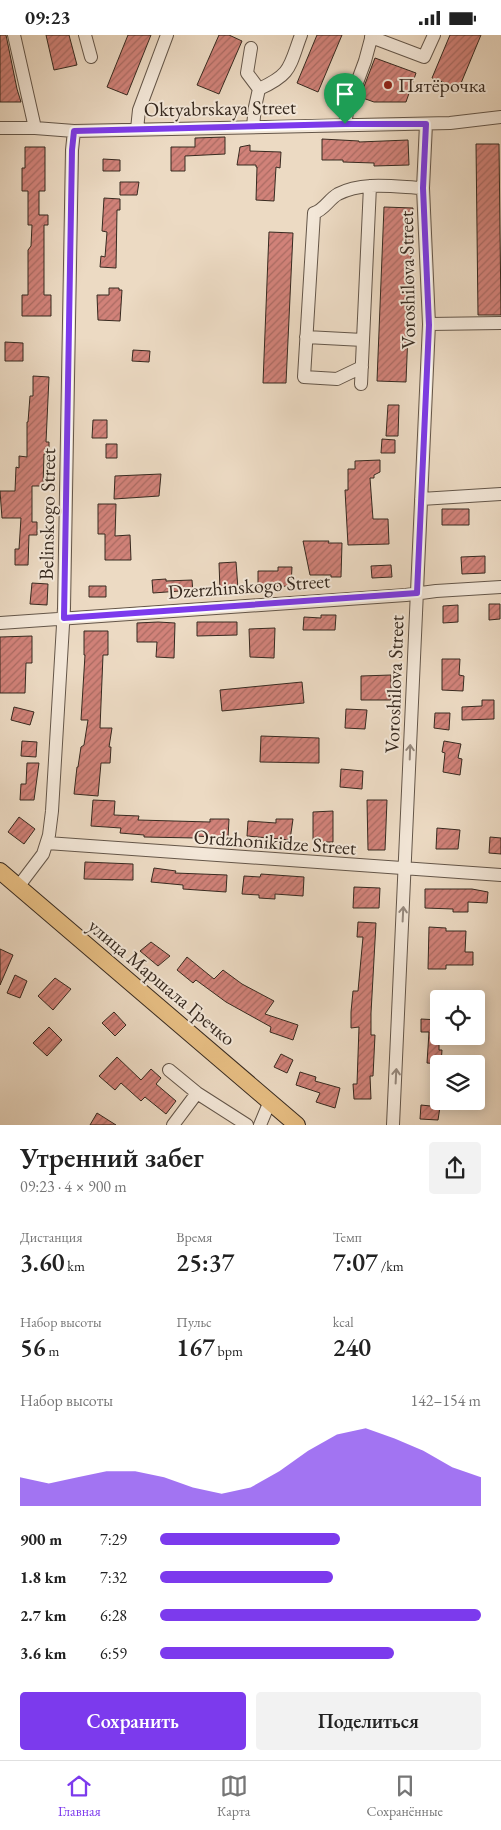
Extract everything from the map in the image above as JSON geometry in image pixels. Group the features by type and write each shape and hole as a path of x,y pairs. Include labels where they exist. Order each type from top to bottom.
{"main road":[{"name":"улица Маршала Гречко","path":"0,871 297,1125"}],"street":[{"path":"14,35 36,127"},
{"path":"85,35 91,57"},
{"path":"138,129 139,110 167,35"},
{"path":"259,89 278,80 289,68 300,35"},
{"path":"345,124 348,107 365,61 371,36 424,57 434,35"},
{"path":"251,49 247,73 259,89 253,127"},
{"name":"Oktyabrskaya Street","path":"0,128 36,127 74,131 345,124 426,124 501,117"},
{"name":"Voroshilova Street","path":"393,1125 429,325 423,188 426,124"},
{"name":"Belinskogo Street","path":"18,887 43,854 47,843 52,811 64,618 74,131"},
{"path":"362,367 337,379 304,377 314,213 321,210 340,193 370,186 423,188"},
{"path":"362,384 370,186"},
{"path":"429,325 501,323"},
{"path":"306,337 363,340"},
{"path":"421,499 501,494"},
{"name":"Dzerzhinskogo Street","path":"0,623 501,587"},
{"name":"Ordzhonikidze Street","path":"47,843 405,870 501,875"},
{"path":"169,1070 198,1093 247,1125"},
{"path":"173,1125 198,1093"},
{"path":"260,1125 270,1101"}],"building":[{"path":"0,35 6,35 21,102 0,102"},
{"path":"46,35 69,35 77,65 54,70"},
{"path":"128,35 151,35 127,95 107,87"},
{"path":"219,35 229,35 242,41 219,94 197,85"},
{"path":"317,35 342,35 318,92 297,83"},
{"path":"450,35 481,35 459,88 432,78"},
{"name":"Пятёрочка","path":"375,58 416,73 406,102 374,102 360,97"},
{"path":"225,137 225,154 185,156 185,171 171,171 171,147 195,147 195,138"},
{"path":"322,139 359,142 408,140 409,165 374,166 374,163 322,160"},
{"path":"476,144 499,144 501,315 478,315"},
{"path":"250,145 250,151 281,152 280,168 276,167 274,201 256,200 256,165 237,165 240,147"},
{"path":"25,147 45,147 45,191 39,191 39,215 48,215 48,225 44,225 44,295 51,295 51,316 22,316 22,295 28,295 28,250 31,246 32,225 28,225 28,191 22,191 22,168 25,168"},
{"path":"103,159 120,160 120,171 103,171"},
{"path":"120,182 139,182 137,195 120,195"},
{"path":"104,198 120,199 120,210 117,210 116,268 100,267 101,256 105,257 107,232 102,231"},
{"path":"384,207 413,208 406,382 377,381"},
{"path":"269,232 293,233 286,383 263,383"},
{"path":"109,288 119,288 119,290 122,290 120,321 98,320 97,295 109,295"},
{"path":"5,342 23,343 23,361 5,361"},
{"path":"133,350 150,351 149,362 132,361"},
{"path":"33,376 49,377 46,442 49,442 49,454 44,454 43,486 32,486 32,522 37,522 37,535 29,535 28,565 15,565 15,549 19,549 21,518 2,518 0,491 15,491 16,467 19,468 19,456 27,457 27,422 30,396 33,396"},
{"path":"388,405 399,405 398,436 386,436"},
{"path":"93,420 107,420 107,438 92,438"},
{"path":"382,439 395,440 395,453 381,453"},
{"path":"106,444 117,444 117,458 106,458"},
{"path":"380,460 380,472 374,475 374,478 370,478 373,519 388,519 389,544 348,545 345,490 348,490 348,469 355,469 355,461"},
{"path":"161,474 159,496 114,499 115,476"},
{"path":"98,504 116,504 115,536 130,535 131,560 105,560 105,534 98,534"},
{"path":"442,509 469,509 469,525 442,525"},
{"path":"303,541 342,543 341,577 310,575"},
{"path":"485,556 485,573 462,574 461,557"},
{"path":"236,562 238,589 220,590 219,563"},
{"path":"391,565 392,577 372,578 371,566"},
{"path":"278,567 292,567 291,586 258,587 258,571 278,571"},
{"path":"166,579 166,581 192,580 193,593 180,593 180,591 153,593 152,580"},
{"path":"32,583 48,584 47,605 30,604"},
{"path":"89,586 106,586 106,597 89,597"},
{"path":"489,604 500,604 500,619 489,620"},
{"path":"458,605 458,622 443,623 443,606"},
{"path":"321,615 336,615 335,630 303,630 304,617 321,618"},
{"path":"197,622 237,622 237,635 197,636"},
{"path":"137,623 175,623 174,658 156,657 157,642 137,642"},
{"path":"275,628 274,658 250,657 249,629"},
{"path":"84,631 108,631 108,655 103,655 100,728 112,728 109,747 111,747 110,763 101,763 98,796 74,794 77,767 81,747 84,745 88,720 81,720 85,655"},
{"path":"32,636 32,663 26,663 25,693 0,693 0,637"},
{"path":"442,659 460,659 459,675 464,676 463,691 442,690"},
{"path":"391,675 391,700 361,700 361,676"},
{"path":"302,682 304,703 222,711 220,690"},
{"path":"482,700 494,700 494,719 462,720 462,707 482,706"},
{"path":"14,707 34,712 30,725 11,720"},
{"path":"346,709 367,710 365,729 345,728"},
{"path":"435,713 450,713 449,730 434,728"},
{"path":"261,736 319,738 319,763 260,762"},
{"path":"22,741 37,742 36,757 21,756"},
{"path":"444,741 461,744 458,758 462,759 460,775 443,772 445,753 442,752"},
{"path":"27,763 39,763 34,800 20,800 21,784 26,784"},
{"path":"341,769 363,771 362,789 340,787"},
{"path":"93,800 115,801 114,815 139,816 138,820 210,822 210,819 229,819 228,838 196,836 196,838 144,837 144,835 120,833 121,828 91,826"},
{"path":"367,800 387,800 385,850 368,850"},
{"path":"333,811 333,842 313,842 313,812"},
{"path":"19,817 35,829 24,844 8,832"},
{"path":"276,819 293,819 290,840 247,836 248,821 276,823"},
{"path":"437,828 460,830 458,849 436,849"},
{"path":"490,837 501,838 501,854 489,853"},
{"path":"85,862 133,864 133,880 84,879"},
{"path":"154,868 176,871 175,873 227,875 226,892 183,889 183,885 151,882"},
{"path":"261,874 304,877 303,896 275,894 275,899 259,898 259,895 242,894 244,876 260,877"},
{"path":"354,887 380,888 379,908 353,908"},
{"path":"425,889 472,889 488,892 487,903 468,902 468,912 453,912 453,909 425,908"},
{"path":"358,922 376,923 371,1013 371,1035 375,1035 373,1076 370,1076 371,1099 354,1099 353,1084 357,1084 359,1027 351,1028 351,1012 353,991 358,991 363,937 357,937"},
{"path":"429,927 446,928 446,931 466,931 465,952 473,952 473,965 446,965 446,969 428,969"},
{"path":"151,942 170,956 158,966 140,951"},
{"path":"0,949 13,955 0,985"},
{"path":"187,957 214,979 223,970 242,984 274,1001 265,1014 298,1025 293,1040 270,1032 271,1027 226,1002 196,980 193,983 177,970"},
{"path":"15,975 27,981 20,998 7,993"},
{"path":"55,978 71,989 53,1010 38,996"},
{"path":"114,1012 126,1025 115,1036 102,1023"},
{"path":"421,1019 430,1020 430,1045 439,1045 439,1050 442,1050 442,1055 430,1055 430,1063 427,1063 429,1032 421,1032"},
{"path":"49,1027 62,1040 47,1056 33,1043"},
{"path":"281,1054 293,1060 287,1073 274,1067"},
{"path":"117,1057 141,1080 151,1069 161,1078 156,1084 176,1101 166,1114 145,1097 141,1101 121,1083 115,1090 99,1076"},
{"path":"300,1072 316,1077 315,1081 340,1088 335,1108 316,1102 320,1093 296,1085"},
{"path":"421,1105 430,1106 430,1110 440,1110 438,1120 420,1119"},
{"path":"97,1113 116,1125 90,1125"}],"place":[{"name":"Пятёрочка","path":"388,85"}],"route":[{"path":"345,124 426,124 423,188 429,325 417,593 64,618 72,150 74,131 345,124"}]}
